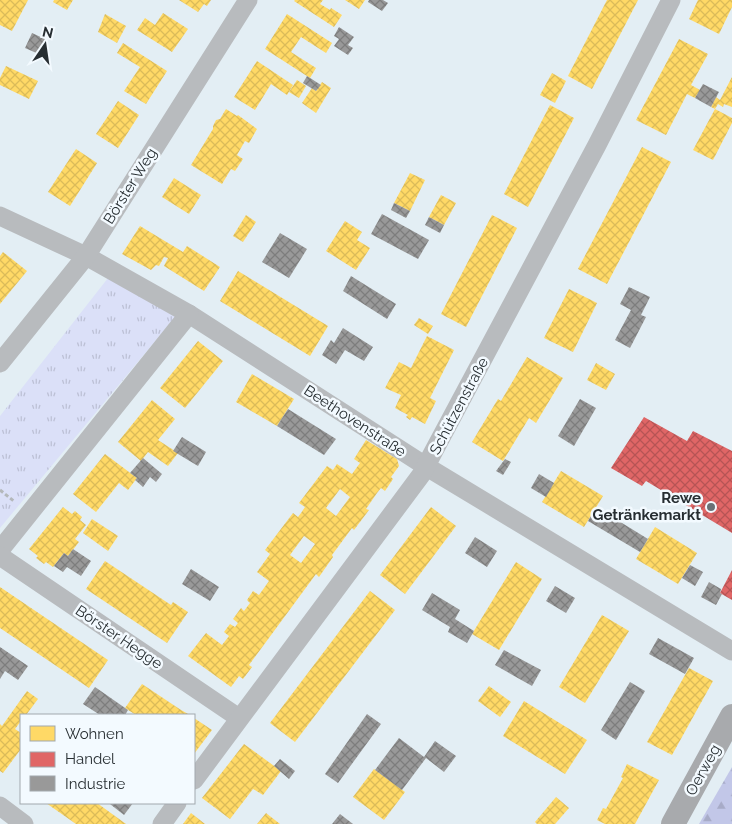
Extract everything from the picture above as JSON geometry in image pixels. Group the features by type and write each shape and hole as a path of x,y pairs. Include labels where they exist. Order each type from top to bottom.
{"main road":[{"name":"Oerweg","path":"673,824 732,716"}],"street":[{"name":"Börster Weg","path":"0,362 86,256 248,0"},
{"name":"Schützenstraße","path":"195,779 427,467 597,145 671,0"},
{"name":"Beethovenstraße","path":"0,216 86,256 188,314 427,467 732,651"},
{"path":"0,550 188,314"},
{"name":"Börster Hegge","path":"0,556 239,718"},
{"path":"162,824 176,804"},
{"path":"2,813 24,824"}],"green space":[{"path":"108,278 176,316 0,528 0,416"},
{"path":"732,767 732,824 699,824"}],"building: Wohnen":[{"path":"0,0 28,0 12,31 0,25"},
{"path":"54,0 73,0 67,10 53,2"},
{"path":"179,0 211,0 207,6 204,4 198,12"},
{"path":"295,0 323,0 320,4 342,15 334,27"},
{"path":"345,0 365,0 359,9"},
{"path":"607,0 638,0 592,89 568,76"},
{"path":"698,0 732,0 732,7 719,34 689,19"},
{"path":"163,13 188,29 172,52 137,30 145,18 155,25"},
{"path":"105,14 126,26 117,43 98,32"},
{"path":"287,14 332,43 326,53 301,37 291,52 316,68 310,78 265,49"},
{"path":"679,39 708,54 691,85 700,90 695,98 687,94 666,135 636,120"},
{"path":"123,43 167,71 146,104 124,91 140,67 117,53"},
{"path":"257,61 293,85 287,95 271,84 255,110 234,97"},
{"path":"6,66 38,81 29,99 0,85 0,78"},
{"path":"552,73 566,81 555,103 540,95"},
{"path":"732,77 732,107 724,104 723,107 718,104 715,109 711,107 716,97 720,100"},
{"path":"297,80 306,86 299,98 289,92"},
{"path":"322,82 331,88 316,113 302,103 312,88 316,91"},
{"path":"118,101 139,115 118,148 96,134"},
{"path":"550,105 574,118 528,207 504,194"},
{"path":"226,109 257,129 249,143 245,141 237,155 243,159 235,171 231,169 222,184 191,165 213,129 216,120 220,119"},
{"path":"715,109 732,118 732,123 713,160 693,150"},
{"path":"642,147 671,162 607,284 578,269"},
{"path":"76,149 97,163 70,206 48,192"},
{"path":"410,173 425,180 410,211 394,203"},
{"path":"174,178 201,195 189,214 162,197"},
{"path":"441,195 456,203 444,225 429,217"},
{"path":"246,215 256,222 243,242 233,236"},
{"path":"492,215 517,228 466,327 441,314"},
{"path":"345,221 362,232 357,240 370,248 356,270 326,251"},
{"path":"140,226 183,252 187,246 220,267 204,291 164,266 168,258 164,257 159,266 156,265 151,270 122,254"},
{"path":"3,252 27,271 0,304 0,256"},
{"path":"238,271 328,326 310,356 220,301"},
{"path":"569,289 597,303 573,352 544,338"},
{"path":"419,318 433,326 428,334 414,325"},
{"path":"427,336 454,350 430,398 436,401 425,424 412,417 410,420 406,417 408,415 395,408 401,395 385,388 399,362 411,368"},
{"path":"198,341 223,361 185,408 160,388"},
{"path":"527,357 563,378 536,423 529,418 503,461 472,442 498,399 501,401"},
{"path":"596,363 615,374 606,390 587,380"},
{"path":"252,374 294,399 277,426 236,402"},
{"path":"152,400 175,419 158,440 178,453 168,466 148,452 141,461 118,442"},
{"path":"366,440 397,459 399,466 391,477 393,479 385,491 381,488 377,493 366,509 369,510 354,530 352,528 332,555 333,557 319,577 316,574 249,665 252,667 243,679 239,676 231,687 188,656 206,633 222,645 229,636 224,632 230,624 235,627 238,623 233,619 241,608 244,611 250,603 247,600 253,591 259,595 269,581 257,572 270,554 265,550 293,513 298,517 301,513 305,507 299,503 327,466 333,470 337,464 352,474 360,463 354,459","holes":["340,489 350,497 336,516 326,508","304,536 315,544 301,563 290,555"]},
{"path":"105,454 137,478 128,490 119,483 96,512 73,494"},
{"path":"561,471 603,496 584,527 542,502"},
{"path":"63,507 72,514 75,511 82,517 80,520 86,525 75,539 79,542 68,556 64,553 53,567 46,562 44,564 36,558 38,556 29,549"},
{"path":"431,507 456,526 405,594 380,575"},
{"path":"92,519 118,536 108,551 83,533"},
{"path":"655,527 697,553 678,584 636,559"},
{"path":"105,561 171,605 173,602 188,612 167,643 86,589"},
{"path":"516,562 542,579 499,650 472,634"},
{"path":"0,587 108,660 89,688 0,628"},
{"path":"370,591 395,610 295,742 270,723"},
{"path":"602,615 629,631 585,703 559,687"},
{"path":"689,668 713,681 672,755 647,742"},
{"path":"142,684 188,714 134,714 125,708"},
{"path":"489,686 511,702 500,717 478,701"},
{"path":"27,691 38,699 27,714 20,714 20,722 15,729 20,732 20,750 3,773 0,771 0,724 2,726"},
{"path":"524,701 587,740 565,774 503,736"},
{"path":"195,719 212,730 195,753"},
{"path":"244,744 281,771 263,795 253,789 230,819 202,798"},
{"path":"627,764 659,780 635,824 605,824 597,820 603,808 606,809 623,778 621,777"},
{"path":"374,769 405,792 384,820 353,797"},
{"path":"556,797 569,808 555,824 537,824 535,822"},
{"path":"47,804 98,804 126,824 76,824"},
{"path":"191,813 205,824 183,824"},
{"path":"266,813 280,824 257,824"}],"building: Handel":[{"name":"Rewe Getränkemarkt","path":"644,417 687,441 693,431 732,451 732,533 646,481 642,486 611,468"},
{"path":"732,570 732,600 720,593"}],"building: Industrie":[{"path":"369,0 383,0 388,3 382,11 368,2"},
{"path":"339,27 354,37 348,45 353,48 348,55 334,46 339,39 334,36"},
{"path":"32,33 47,40 41,55 25,48"},
{"path":"307,76 321,85 316,91 303,83"},
{"path":"703,84 719,92 711,107 695,98"},
{"path":"394,203 410,211 406,218 391,210"},
{"path":"382,214 429,240 418,259 371,234"},
{"path":"429,217 444,225 440,233 425,225"},
{"path":"280,233 307,249 289,278 262,262"},
{"path":"351,276 396,304 387,319 343,291"},
{"path":"629,287 650,297 641,315 646,317 630,348 615,340 631,310 620,304"},
{"path":"343,328 373,347 364,361 345,350 336,364 322,355 331,340 334,343"},
{"path":"580,399 596,408 574,446 558,436"},
{"path":"288,409 336,439 324,455 277,426"},
{"path":"182,437 206,452 198,466 173,451"},
{"path":"143,458 162,474 156,482 150,477 143,487 135,480 137,478 130,473"},
{"path":"505,459 511,462 503,475 496,471"},
{"path":"539,474 554,483 546,497 531,488"},
{"path":"596,507 648,539 640,552 588,521"},
{"path":"475,537 497,551 487,567 465,553"},
{"path":"73,549 91,561 81,576 67,567 63,572 54,566 64,553 68,556"},
{"path":"690,565 703,572 695,586 682,578"},
{"path":"191,569 219,587 210,601 182,584"},
{"path":"709,582 721,589 720,593 722,594 716,605 701,597"},
{"path":"555,586 575,598 566,613 546,601"},
{"path":"432,593 460,610 455,619 474,631 467,643 448,632 450,627 422,610"},
{"path":"658,638 694,658 685,674 649,654"},
{"path":"0,647 28,666 18,680 5,671 0,679"},
{"path":"504,650 541,670 532,686 495,665"},
{"path":"630,682 645,691 616,740 601,730"},
{"path":"95,687 128,710 126,714 98,714 83,704"},
{"path":"367,714 381,724 338,783 325,774"},
{"path":"399,738 424,757 435,741 456,756 444,772 426,758 402,790 375,770"},
{"path":"280,759 295,771 289,779 274,766"},
{"path":"110,804 132,804 124,815"},
{"path":"340,814 353,824 332,824"}],"place":[{"name":"Rewe Getränkemarkt","path":"711,507"}]}
